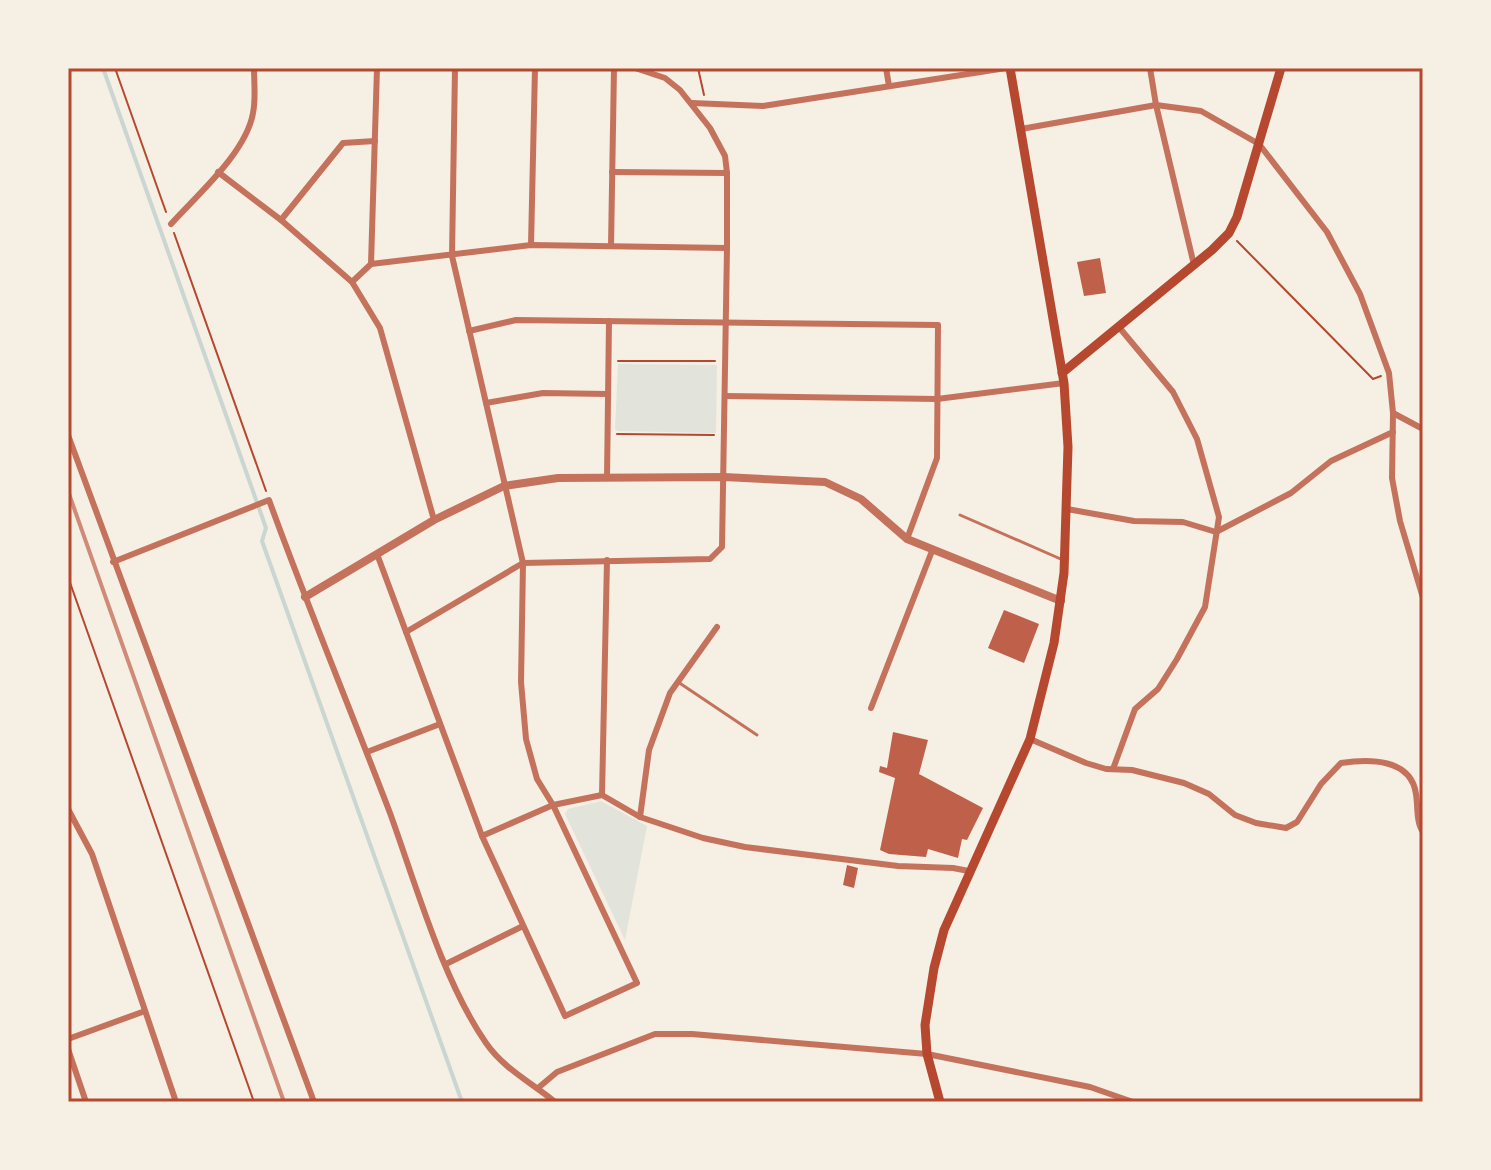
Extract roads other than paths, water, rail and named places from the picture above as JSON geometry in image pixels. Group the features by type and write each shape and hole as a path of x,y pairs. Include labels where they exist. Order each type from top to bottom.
{"main road":[{"path":"940,1102 927,1054 927,1003 934,968 944,930 1030,739 1054,643 1064,561 1068,447 1063,378 1008,68"},
{"path":"1063,378 1118,326 1229,233 1237,217 1281,68"}],"street":[{"path":"171,224 244,138 253,113 254,68"},
{"path":"371,264 377,68"},
{"path":"377,554 482,836 565,1016 637,983 553,805 537,779 526,739 521,682 523,563 452,256 455,68"},
{"path":"531,245 535,68"},
{"path":"611,246 614,68"},
{"path":"406,632 523,563 710,559 722,547 727,248 725,156 692,103 665,78 635,68"},
{"path":"886,68 889,86"},
{"path":"692,103 763,106 1008,68"},
{"path":"1150,68 1194,265"},
{"path":"1021,129 1156,105 1201,111 1259,144 1327,232 1360,294 1389,373 1393,413 1392,478 1400,521 1423,598"},
{"path":"281,220 343,143 375,141"},
{"path":"218,172 281,220 352,282 380,328 434,520"},
{"path":"612,172 727,173"},
{"path":"352,282 371,264 531,245 727,248"},
{"path":"469,331 516,320 938,325 937,458 907,539"},
{"path":"607,478 609,321"},
{"path":"1113,769 1135,709 1158,689 1205,607 1219,517 1197,439 1173,392 1118,326"},
{"path":"725,396 937,399 1063,378"},
{"path":"486,403 543,393 608,394"},
{"path":"1393,413 1423,429"},
{"path":"1067,509 1134,521 1183,522 1216,532 1291,493 1331,461 1393,432"},
{"path":"68,435 314,1102"},
{"path":"305,597 434,520 504,486 558,478 724,477 825,482 861,499 907,539 1061,601"},
{"path":"113,562 269,500 446,964 470,1018 489,1047 517,1075 555,1102"},
{"path":"871,708 932,551"},
{"path":"602,795 607,560"},
{"path":"640,817 649,750 670,693 717,627"},
{"path":"367,752 440,724"},
{"path":"1030,739 1086,763 1184,783 1209,794 1235,815 1256,823 1286,828 1297,822 1321,784 1341,763 1381,761 1409,775 1416,790 1419,826 1423,832"},
{"path":"482,836 553,805 602,795 640,817 703,838 745,847 898,866 969,871"},
{"path":"68,809 92,854 176,1102"},
{"path":"446,964 523,926"},
{"path":"68,1039 145,1011"},
{"path":"538,1088 557,1072 655,1034 692,1034 927,1054 1090,1087 1133,1102"},
{"path":"68,1049 86,1102"}],"lane":[{"path":"960,515 1064,561"},
{"path":"678,682 757,735"}],"waterway":[{"path":"103,68 266,528 262,541 462,1102"}],"railway":[{"path":"68,491 284,1102"}]}
